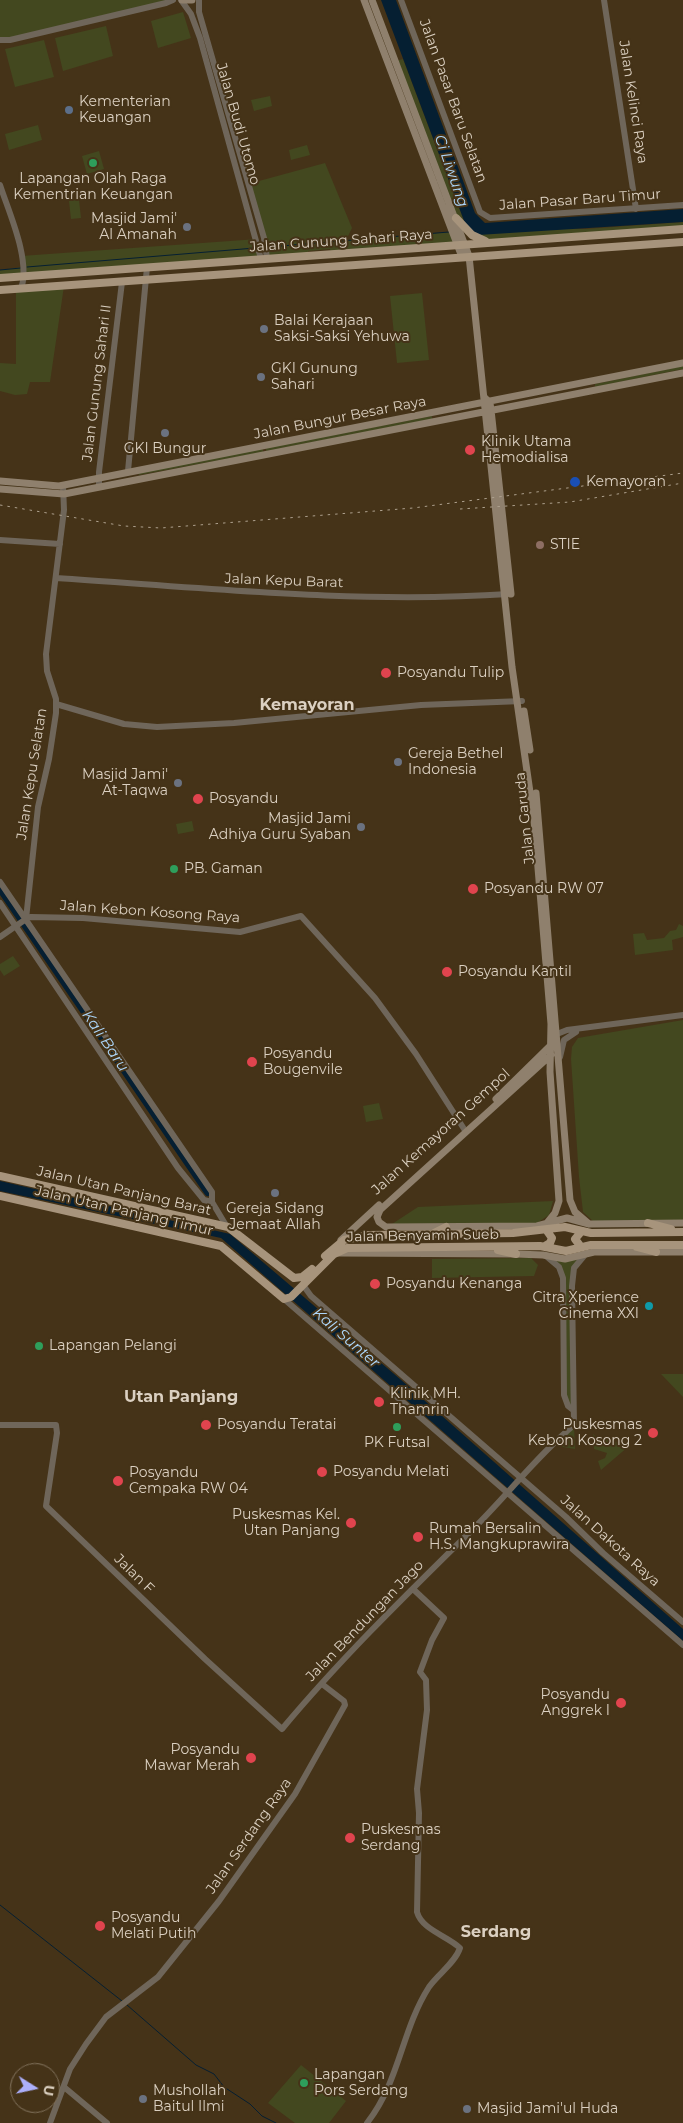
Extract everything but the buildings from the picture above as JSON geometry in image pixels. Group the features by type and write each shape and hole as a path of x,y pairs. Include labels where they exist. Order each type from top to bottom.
{"main road":[{"path":"181,0 192,0"},
{"path":"364,0 454,237 461,245"},
{"path":"372,0 463,232 461,245"},
{"path":"438,196 446,192"},
{"name":"Jalan Gunung Sahari Raya","path":"0,278 24,271 147,267 264,256 401,250 488,242 683,230"},
{"path":"463,232 488,242"},
{"name":"Jalan Gunung Sahari Raya","path":"0,290 683,242"},
{"name":"Jalan Garuda","path":"461,245 465,256 487,405 520,701 539,820 551,1024 550,1072 559,1201"},
{"path":"401,250 402,262"},
{"name":"Jalan Bungur Besar Raya","path":"0,489 50,495 64,494 442,416 526,395 683,363"},
{"name":"Jalan Bungur Besar Raya","path":"487,405 528,403 683,373"},
{"path":"526,395 528,403"},
{"name":"Jalan Bungur Besar Raya","path":"0,481 51,486 63,485 98,477 442,416"},
{"path":"126,472 133,478 147,478"},
{"path":"126,472 127,482"},
{"name":"Jalan Garuda","path":"548,967 557,1034 570,1200"},
{"name":"Jalan Kemayoran Gempol","path":"377,1217 380,1210 389,1201 465,1131 550,1046 557,1034"},
{"name":"Jalan Kemayoran Gempol","path":"338,1244 537,1069 558,1047"},
{"path":"537,1069 550,1072 555,1067 560,1066"},
{"name":"Jalan Utan Panjang Barat","path":"0,1176 229,1228 298,1279 305,1275 338,1244"},
{"name":"Jalan Utan Panjang Timur","path":"0,1196 221,1246 286,1299"},
{"path":"545,1246 552,1240 547,1227 559,1201 564,1206 570,1200 575,1212 589,1224"},
{"name":"Jalan Benyamin Sueb","path":"377,1217 379,1222 386,1227 537,1226 565,1228 581,1232 682,1232"},
{"name":"Jalan Benyamin Sueb","path":"338,1244 350,1237 369,1235 513,1233 547,1227 566,1218 589,1224 683,1223"},
{"path":"648,1223 682,1232"},
{"path":"432,1234 446,1227"},
{"path":"498,1227 513,1233"},
{"path":"581,1232 575,1240 581,1247"},
{"path":"369,1235 374,1241 370,1247"},
{"path":"390,1235 386,1242 390,1247"},
{"path":"626,1244 656,1252"},
{"name":"Jalan Benyamin Sueb","path":"334,1254 348,1248 370,1247 545,1246 566,1251 581,1247 626,1244 683,1244"},
{"path":"405,1254 413,1247"},
{"path":"432,1254 440,1247"},
{"path":"489,1247 516,1254"},
{"name":"Jalan Benyamin Sueb","path":"334,1254 350,1252 516,1254 543,1255 565,1259 584,1256 594,1252 683,1252"},
{"path":"286,1299 301,1287 334,1254"}],"street":[{"path":"0,40 10,40 166,4 173,0"},
{"name":"Jalan Budi Utomo","path":"181,0 191,14 200,38 262,243"},
{"name":"Jalan Budi Utomo","path":"199,0 199,12 264,256"},
{"name":"Jalan Pasar Baru Selatan","path":"401,0 480,212"},
{"name":"Jalan Kelinci Raya","path":"604,0 636,209"},
{"path":"0,185 21,256 24,271 21,289"},
{"name":"Jalan Pasar Baru Timur","path":"480,212 490,218 683,205"},
{"path":"126,472 147,267"},
{"name":"Jalan Gunung Sahari II","path":"99,487 98,477 122,282"},
{"name":"Jalan Kepu Selatan","path":"22,922 38,807 49,759 56,704 46,666 60,544 63,485"},
{"path":"0,540 60,544"},
{"name":"Jalan Kepu Barat","path":"56,578 292,595 416,598 508,594"},
{"path":"56,704 124,724 157,727 234,723 422,706 520,701"},
{"path":"0,882 22,922 178,1168 204,1200 212,1202"},
{"path":"0,903 22,922 212,1192 212,1202 229,1228"},
{"name":"Jalan Kebon Kosong Raya","path":"22,922 31,917 78,918 240,932 300,916 375,998 416,1054 465,1131"},
{"path":"0,937 22,922"},
{"path":"557,1034 567,1030 584,1030 683,1015"},
{"path":"560,1066 564,1040 569,1035 584,1030"},
{"path":"543,1255 556,1263 562,1278 564,1396 568,1406 573,1410"},
{"path":"573,1410 572,1286 574,1268 584,1256"},
{"path":"301,1287 520,1479"},
{"path":"286,1299 683,1645"},
{"name":"Jalan Bendungan Jago","path":"282,1730 322,1684 555,1441 574,1425 573,1410"},
{"name":"Jalan F","path":"0,1425 48,1424 57,1427 46,1506 205,1659 282,1730"},
{"name":"Jalan Dakota Raya","path":"520,1479 683,1622"},
{"path":"367,2123 385,2097 414,2012 430,1986 460,1948 431,1929 418,1916 417,1912 419,1813 417,1789 427,1710 426,1680 420,1672 432,1640 444,1618 413,1589"},
{"name":"Jalan Serdang Raya","path":"50,2123 70,2070 106,2017 153,1982 190,1939 260,1846 296,1791 345,1705 344,1701 322,1684"},
{"path":"64,2087 106,2123"}],"green space":[{"path":"0,0 173,0 0,40"},
{"path":"183,12 191,38 158,48 151,21"},
{"path":"106,26 113,56 63,71 55,38"},
{"path":"44,40 54,77 15,87 5,49"},
{"path":"403,59 466,225 456,218 396,61"},
{"path":"270,96 272,106 254,111 251,100"},
{"path":"38,125 42,140 9,150 5,134"},
{"path":"307,145 310,155 291,160 289,150"},
{"name":"Lapangan Olah Raga Kementrian Keuangan","path":"99,151 104,169 87,174 82,156"},
{"path":"325,163 352,228 346,240 452,232 457,246 331,253 330,249 308,251 309,255 267,258 248,184"},
{"path":"79,200 81,218 71,219 69,201"},
{"path":"683,222 683,229 488,242 467,226 585,229"},
{"path":"258,239 261,259 0,278 0,270 23,267 21,256"},
{"path":"64,286 50,382 30,382 27,394 15,395 0,391 0,363 16,364 16,289"},
{"path":"422,293 429,360 397,363 390,296"},
{"path":"683,366 683,369 595,387 595,384"},
{"path":"432,416 432,419 266,451 266,448"},
{"path":"263,448 263,452 139,475 138,473"},
{"path":"192,821 194,831 178,834 176,824"},
{"path":"679,924 683,926 683,937 672,940 673,950 635,955 633,934 644,933 647,940 664,938 670,931 676,930"},
{"path":"13,956 20,966 4,976 0,970 0,964"},
{"path":"683,1020 683,1220 593,1221 583,1212 571,1059 572,1047 578,1038"},
{"path":"379,1103 383,1119 366,1122 363,1106"},
{"path":"553,1201 549,1215 537,1223 392,1224 418,1207"},
{"path":"584,1256 574,1268 573,1410 566,1401 563,1278 556,1263 557,1258"},
{"path":"531,1258 538,1265 534,1276 432,1278 432,1259"},
{"path":"661,1374 683,1374 683,1397"},
{"path":"574,1425 575,1449 563,1447 555,1441"},
{"path":"593,1434 600,1440 610,1439 616,1442 620,1438 629,1446 601,1470 598,1461 605,1458 607,1453 594,1449"},
{"name":"Lapangan Pors Serdang","path":"301,2065 346,2101 329,2123 295,2123 268,2103"}],"water":[{"name":"Ci Liwung","path":"381,0 396,0 475,213 485,223 683,209 683,222 478,235 466,226"},
{"name":"Kali Sunter","path":"0,1181 230,1234 407,1385 683,1629 683,1641 221,1238 0,1191"}],"waterway":[{"path":"269,247 449,232"},
{"path":"27,267 255,248"},
{"path":"0,270 21,268"},
{"name":"Kali Baru","path":"0,888 208,1192"},
{"path":"0,1905 122,2001"},
{"path":"127,2005 196,2065 214,2074 224,2087 250,2104 262,2116 276,2123"}],"railway":[{"path":"0,505 124,526 161,528 413,508 683,473"},
{"path":"460,509 570,502 683,483"}],"place":[{"name":"Kementerian Keuangan","path":"69,110"},
{"name":"Lapangan Olah Raga Kementrian Keuangan","path":"93,163"},
{"name":"Masjid Jami' Al Amanah","path":"187,227"},
{"name":"Balai Kerajaan Saksi-Saksi Yehuwa","path":"264,329"},
{"name":"GKI Gunung Sahari","path":"261,377"},
{"name":"GKI Bungur","path":"165,433"},
{"name":"Klinik Utama Hemodialisa","path":"470,450"},
{"name":"Kemayoran","path":"575,482"},
{"name":"STIE","path":"540,545"},
{"name":"Posyandu Tulip","path":"386,673"},
{"name":"Gereja Bethel Indonesia","path":"398,762"},
{"name":"Masjid Jami' At-Taqwa","path":"178,783"},
{"name":"Posyandu","path":"198,799"},
{"name":"Masjid Jami Adhiya Guru Syaban","path":"361,827"},
{"name":"PB. Gaman","path":"174,869"},
{"name":"Posyandu RW 07","path":"473,889"},
{"name":"Posyandu Kantil","path":"447,972"},
{"name":"Posyandu Bougenvile","path":"252,1062"},
{"name":"Gereja Sidang Jemaat Allah","path":"275,1193"},
{"name":"Posyandu Kenanga","path":"375,1284"},
{"name":"Citra Xperience Cinema XXI","path":"649,1306"},
{"name":"Lapangan Pelangi","path":"39,1346"},
{"name":"Klinik MH. Thamrin","path":"379,1402"},
{"name":"Posyandu Teratai","path":"206,1425"},
{"name":"PK Futsal","path":"397,1427"},
{"name":"Puskesmas Kebon Kosong 2","path":"653,1433"},
{"name":"Posyandu Melati","path":"322,1472"},
{"name":"Posyandu Cempaka RW 04","path":"118,1481"},
{"name":"Puskesmas Kel. Utan Panjang","path":"351,1523"},
{"name":"Rumah Bersalin H.S. Mangkuprawira","path":"418,1537"},
{"name":"Posyandu Anggrek I","path":"621,1703"},
{"name":"Posyandu Mawar Merah","path":"251,1758"},
{"name":"Puskesmas Serdang","path":"350,1838"},
{"name":"Posyandu Melati Putih","path":"100,1926"},
{"name":"Lapangan Pors Serdang","path":"304,2083"},
{"name":"Mushollah Baitul Ilmi","path":"143,2099"},
{"name":"Masjid Jami'ul Huda","path":"467,2109"}],"district":[{"name":"Kemayoran","path":"307,705"},
{"name":"Utan Panjang","path":"181,1397"},
{"name":"Serdang","path":"496,1932"}]}
